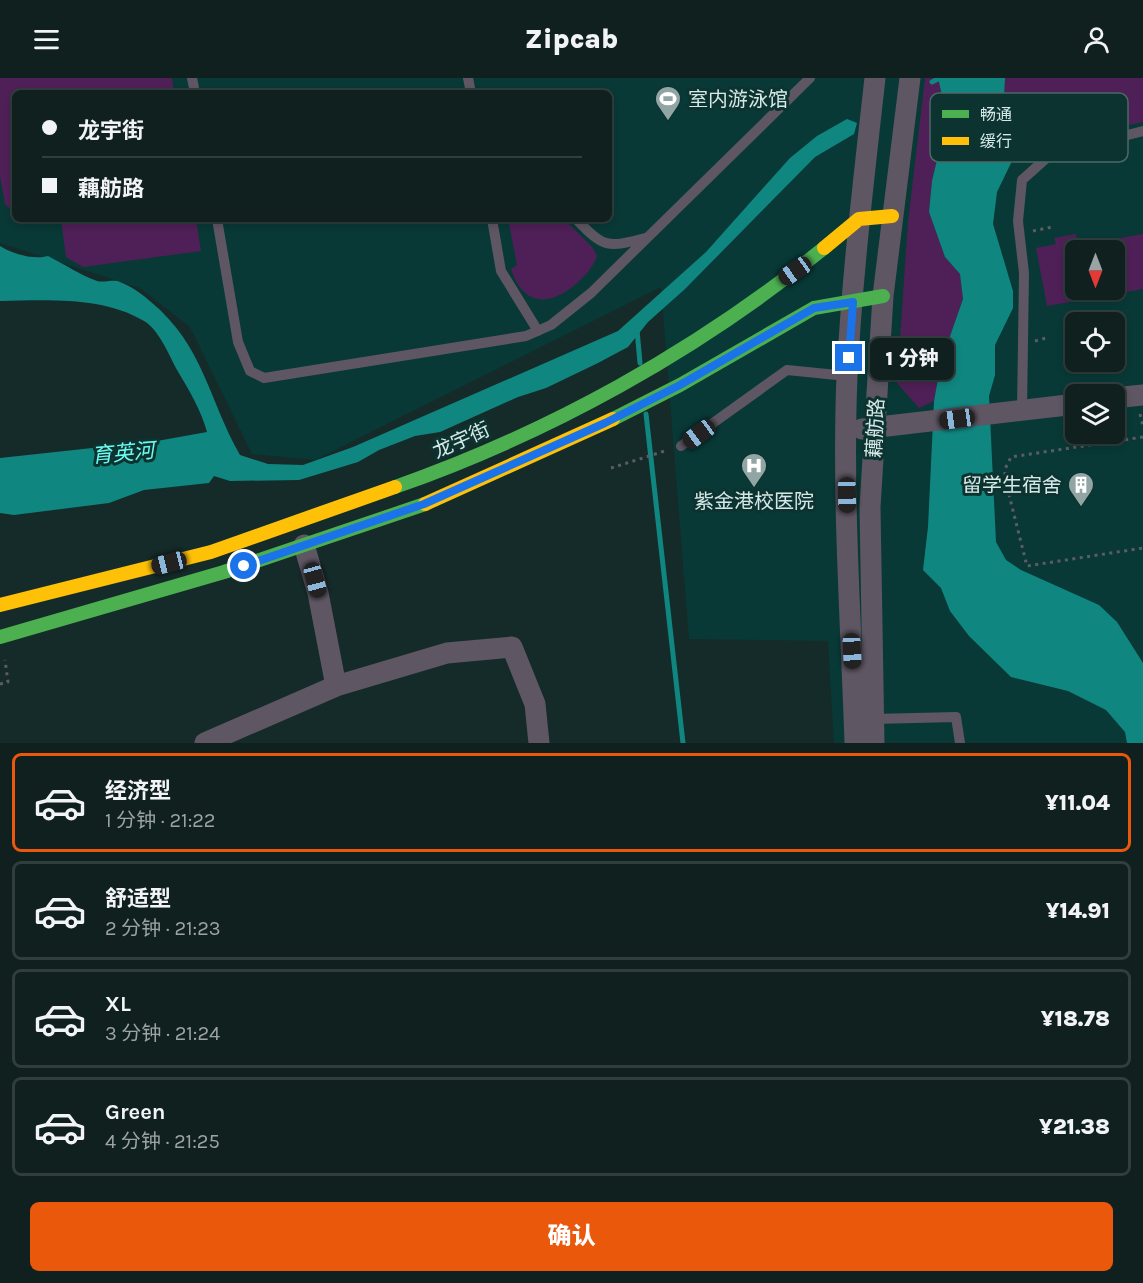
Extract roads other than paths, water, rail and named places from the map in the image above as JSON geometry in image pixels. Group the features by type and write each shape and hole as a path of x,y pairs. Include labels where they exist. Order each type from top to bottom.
{"street":[{"name":"藕舫路","path":"855,743 848,564 847,376 859,219 875,78"},
{"name":"藕舫路","path":"874,743 870,507 874,429 883,296 910,78"},
{"path":"859,219 892,216"},
{"name":"龙宇街","path":"0,605 211,552 452,467 594,400 670,355 795,271 859,219"},
{"path":"0,637 224,572 424,504 605,423 680,385 814,308 883,296"},
{"path":"1125,400 1141,402"},
{"path":"846,430 921,424 1065,405"},
{"path":"304,545 318,593 336,686"},
{"path":"205,743 336,686 447,653 512,647 535,704 539,743"}],"lane":[{"path":"218,222 238,342 250,371 264,378 515,339 551,325 591,293 810,78"},
{"path":"1128,135 1143,131"},
{"path":"1022,410 1024,273 1019,234 1022,180 1042,162"},
{"path":"493,222 501,271 538,331"},
{"path":"579,222 598,242 619,245 645,238"},
{"path":"681,446 787,370 847,376"},
{"path":"873,719 956,717 960,743"}],"water":[{"path":"938,78 1005,78 1004,93 941,93"},
{"name":"育英河","path":"847,119 857,123 854,134 815,157 685,289 648,322 628,347 546,388 518,397 440,432 415,436 379,450 358,462 299,480 230,481 214,476 209,483 144,490 109,503 14,515 0,513 0,458 157,441 207,432 190,393 163,343 144,321 111,307 93,303 55,300 0,301 0,246 23,256 48,256 91,279 117,281 140,293 169,319 183,337 194,355 240,455 268,464 303,465 353,447 618,331 706,252 790,158 817,136"},
{"path":"936,162 1012,162 997,192 993,224 1013,291 1013,308 995,345 995,375 989,396 996,542 1006,560 1021,570 1099,605 1117,622 1143,663 1143,743 1127,743 1125,732 1106,710 1068,691 1011,677 969,636 950,611 941,588 923,570 928,527 934,401 941,362 963,299 960,274 945,257 929,212"}],"waterway":[{"path":"932,82 940,78"},
{"path":"637,330 640,363"},
{"path":"646,414 683,743"}],"place":[{"name":"室内游泳馆","path":"668,122"},
{"name":"紫金港校医院","path":"754,489"},
{"name":"留学生宿舍","path":"1081,508"}]}
